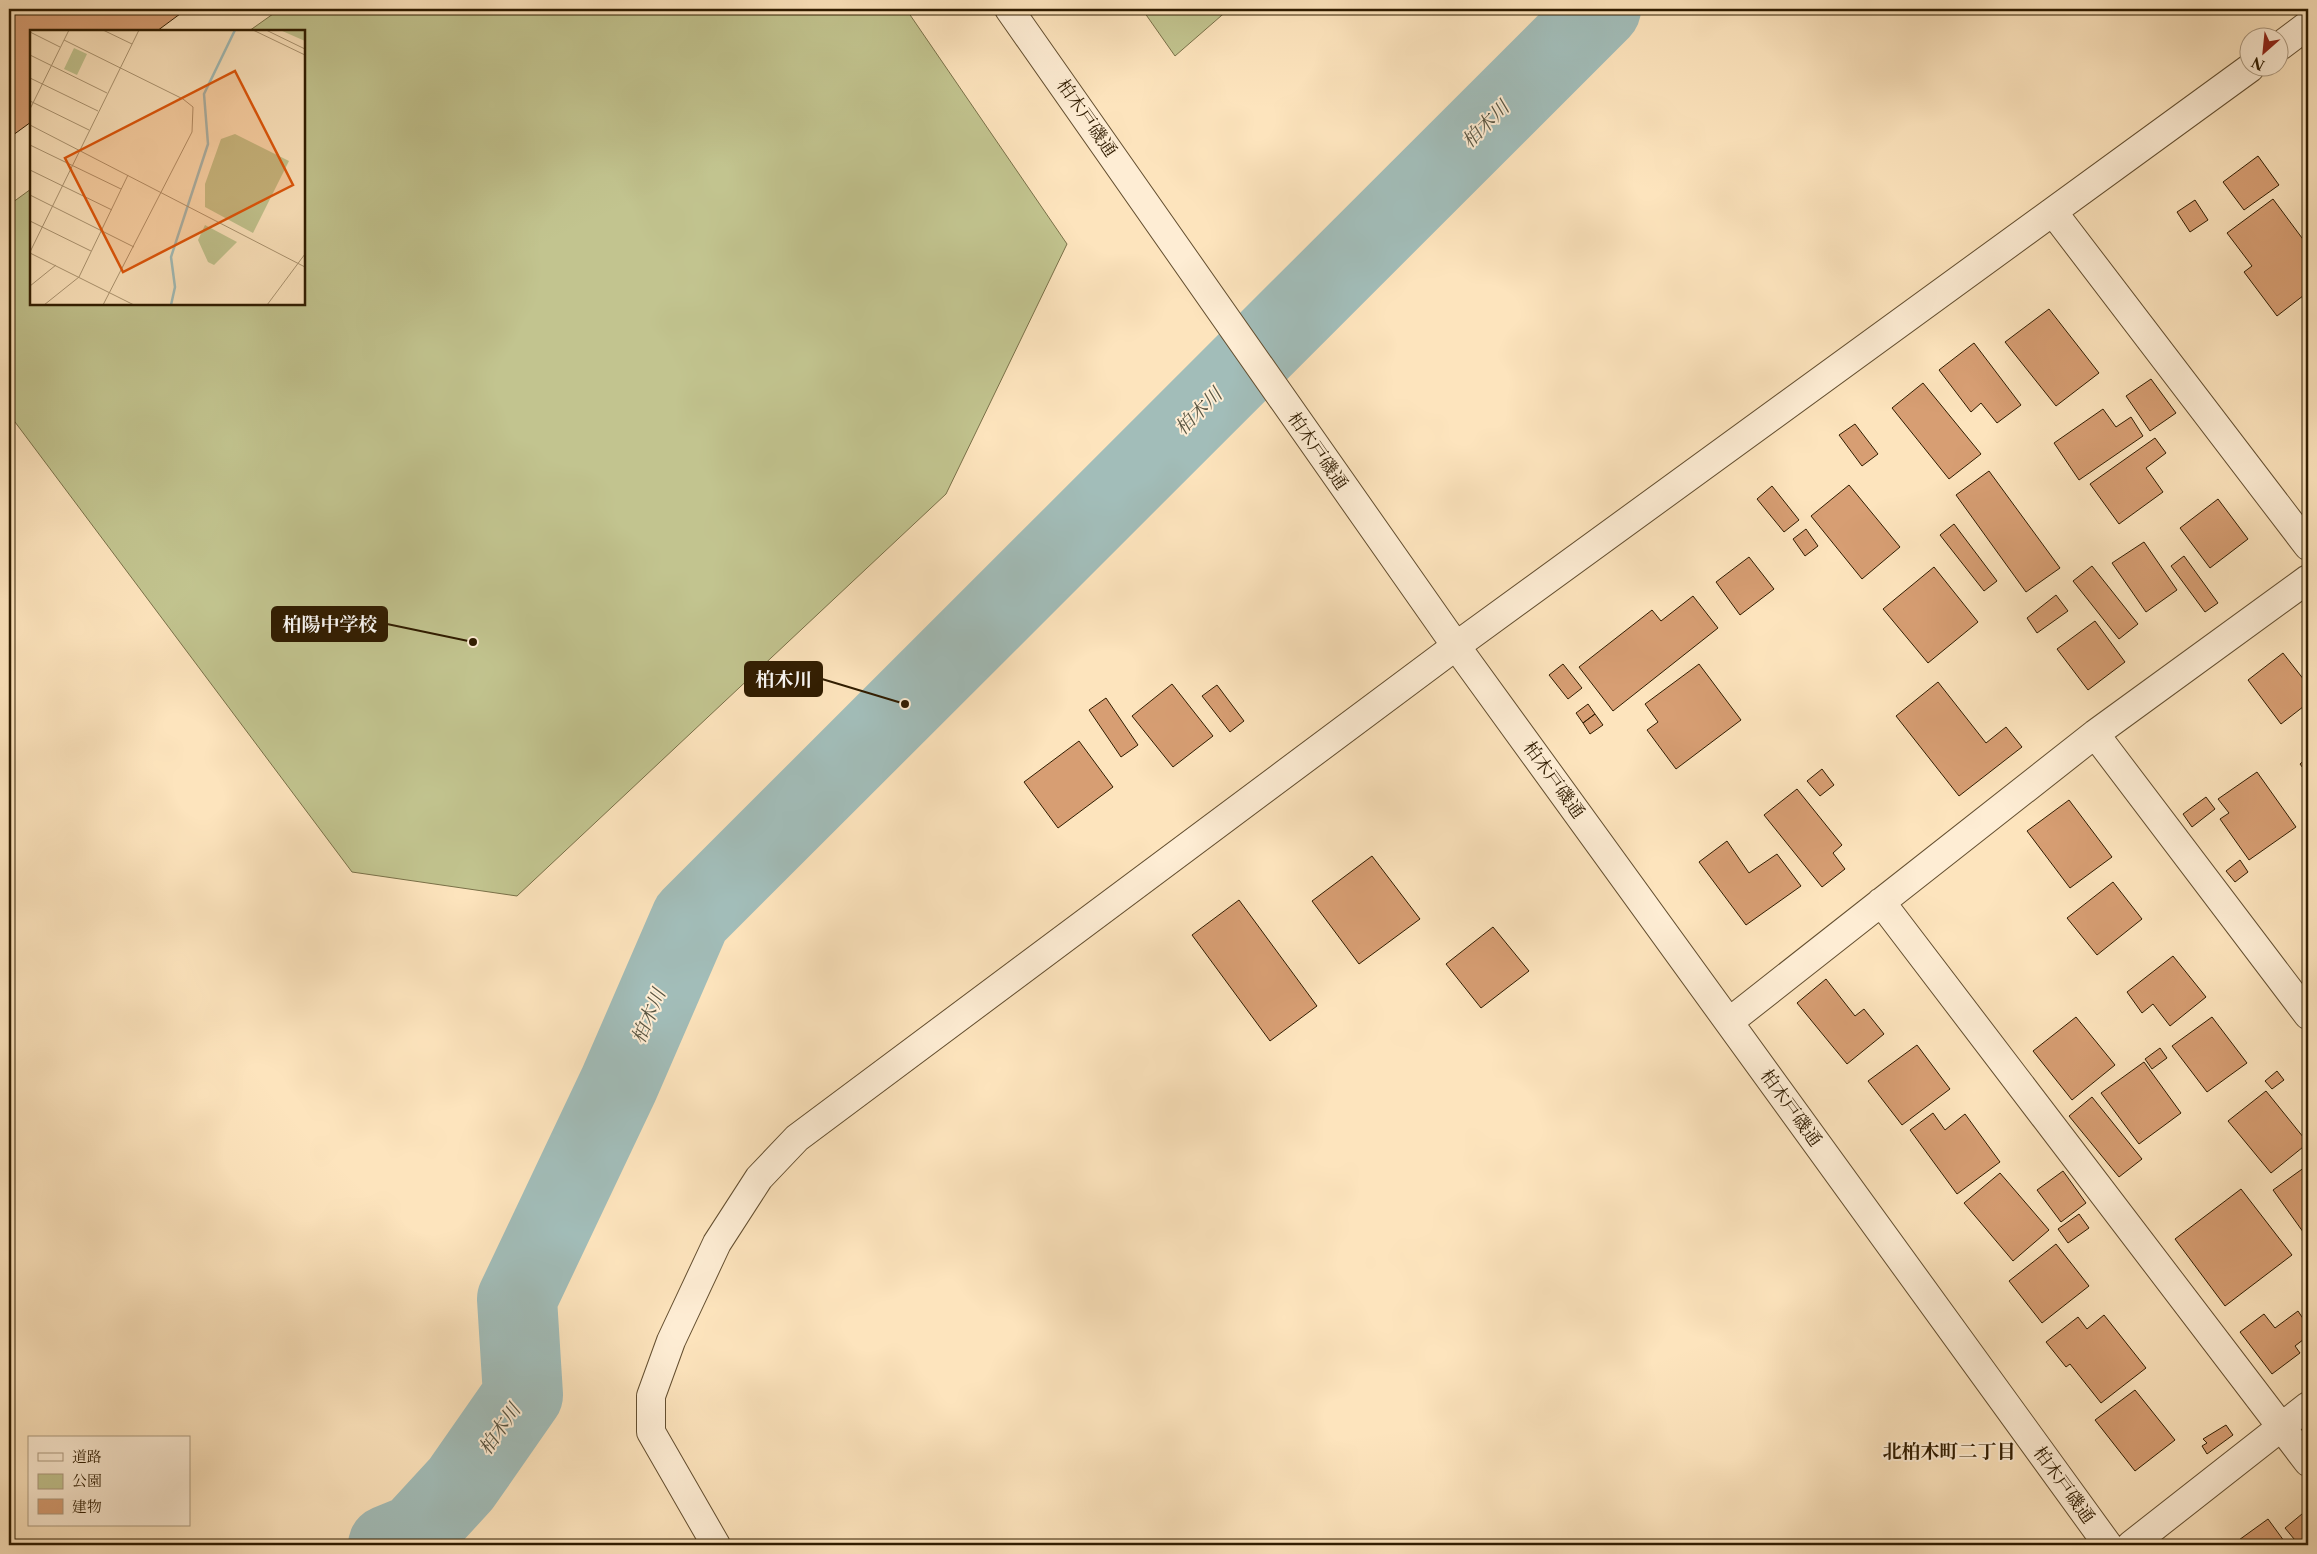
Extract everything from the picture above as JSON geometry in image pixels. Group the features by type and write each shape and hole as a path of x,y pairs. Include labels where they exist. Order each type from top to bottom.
{"street":[{"name":"柏木戸磯通","path":"1009,9 1204,283 1303,429 1456,646 2108,1545"},
{"path":"2290,38 2308,25"},
{"path":"716,1545 651,1432 651,1396 671,1341 717,1243 759,1178 797,1138 1456,646 2240,75"},
{"path":"2053,212 2308,546"},
{"path":"1729,1022 2095,734 2308,579"},
{"path":"2095,734 2308,1015"},
{"path":"1882,902 2308,1462"},
{"path":"2131,1545 2308,1406"}],"green space":[{"path":"280,9 906,9 1067,244 946,494 517,896 352,872 9,414 9,205 30,190 30,305 305,305 305,30 250,30"},
{"path":"1142,9 1229,9 1175,56"}],"building":[{"path":"9,9 182,9 184,11 158,30 30,30 30,123 9,138"},
{"path":"2258,156 2279,185 2244,210 2223,182"},
{"path":"2273,199 2308,246 2308,292 2277,316 2244,272 2252,266 2227,233"},
{"path":"2195,200 2208,220 2190,232 2177,212"},
{"path":"2049,309 2099,373 2056,406 2005,342"},
{"path":"1974,343 2021,405 1997,423 1981,403 1971,412 1939,370"},
{"path":"2151,379 2176,413 2150,431 2126,396"},
{"path":"1923,383 1981,454 1949,479 1892,408"},
{"path":"2103,409 2116,427 2131,417 2143,436 2079,480 2054,443"},
{"path":"1855,424 1878,454 1862,466 1839,435"},
{"path":"2155,438 2166,453 2146,468 2163,492 2119,524 2090,484"},
{"path":"1989,471 2060,568 2026,592 1956,495"},
{"path":"1849,485 1900,547 1862,579 1811,516"},
{"path":"1772,486 1799,520 1784,532 1757,499"},
{"path":"2218,499 2248,539 2210,568 2180,528"},
{"path":"1954,524 1997,581 1984,591 1940,535"},
{"path":"1806,529 1818,546 1805,556 1793,539"},
{"path":"2144,542 2177,590 2146,612 2112,563"},
{"path":"2184,556 2218,603 2205,612 2171,566"},
{"path":"1749,557 1774,589 1740,615 1716,582"},
{"path":"2092,566 2138,624 2119,639 2073,581"},
{"path":"1934,567 1978,622 1928,663 1883,609"},
{"path":"2056,595 2068,611 2037,633 2027,618"},
{"path":"1693,596 1718,628 1613,711 1579,667 1652,610 1661,621"},
{"path":"2095,621 2125,662 2088,690 2057,649"},
{"path":"2283,653 2308,685 2308,703 2281,724 2248,680"},
{"path":"1563,664 1582,688 1568,699 1549,675"},
{"path":"1699,664 1741,720 1676,769 1647,730 1658,722 1645,704"},
{"path":"1938,682 1986,743 2006,727 2022,747 1959,796 1896,716"},
{"path":"1172,684 1213,736 1173,767 1132,716"},
{"path":"1217,685 1244,721 1230,732 1202,696"},
{"path":"1106,698 1138,745 1121,757 1089,710"},
{"path":"1588,704 1595,714 1583,723 1576,713"},
{"path":"1595,714 1603,725 1590,734 1583,723"},
{"path":"1079,741 1113,787 1058,828 1024,782"},
{"path":"2308,757 2308,775 2300,764"},
{"path":"1822,769 1834,785 1820,796 1807,781"},
{"path":"2257,772 2296,827 2249,860 2220,819 2229,813 2218,799"},
{"path":"1797,789 1842,845 1833,853 1845,869 1822,887 1764,815"},
{"path":"2206,797 2215,809 2192,827 2183,814"},
{"path":"2069,800 2112,857 2070,888 2027,831"},
{"path":"1727,841 1749,873 1777,854 1801,886 1746,925 1699,862"},
{"path":"1372,856 1420,919 1359,964 1312,901"},
{"path":"2240,860 2248,872 2235,882 2226,871"},
{"path":"2113,882 2142,919 2097,955 2067,918"},
{"path":"1239,900 1317,1006 1270,1041 1192,935"},
{"path":"1493,927 1529,971 1481,1008 1446,964"},
{"path":"2173,956 2206,997 2170,1026 2153,1004 2142,1013 2127,992"},
{"path":"1826,979 1855,1016 1864,1009 1884,1034 1847,1064 1797,1003"},
{"path":"2076,1017 2115,1065 2072,1100 2033,1051"},
{"path":"2212,1017 2247,1063 2207,1092 2172,1046"},
{"path":"1917,1045 1950,1089 1902,1125 1868,1081"},
{"path":"2160,1048 2167,1058 2152,1069 2145,1059"},
{"path":"2144,1062 2181,1113 2139,1144 2101,1093"},
{"path":"2277,1071 2284,1080 2272,1089 2265,1081"},
{"path":"2266,1091 2308,1143 2271,1173 2228,1121"},
{"path":"2092,1097 2142,1159 2119,1177 2069,1116"},
{"path":"1933,1113 1945,1130 1965,1114 2000,1162 1957,1194 1910,1130"},
{"path":"2305,1167 2308,1171 2308,1235 2306,1236 2273,1190"},
{"path":"2063,1171 2086,1203 2061,1222 2037,1190"},
{"path":"2000,1173 2049,1230 2013,1261 1964,1203"},
{"path":"2241,1189 2292,1255 2225,1306 2175,1239"},
{"path":"2079,1214 2089,1228 2068,1243 2058,1229"},
{"path":"2056,1244 2089,1286 2042,1323 2009,1281"},
{"path":"2298,1311 2308,1326 2308,1336 2295,1346 2300,1353 2272,1374 2240,1332 2264,1314 2275,1328"},
{"path":"2104,1315 2146,1368 2101,1403 2070,1364 2066,1367 2046,1342 2078,1317 2087,1329"},
{"path":"2135,1390 2175,1440 2135,1471 2095,1420"},
{"path":"2226,1425 2233,1435 2207,1454 2202,1446 2207,1443 2203,1439"},
{"path":"2308,1509 2308,1545 2299,1545 2285,1528"},
{"path":"2268,1519 2287,1545 2232,1545"}],"waterway":[{"name":"柏木川","path":"388,1545 415,1534 461,1484 523,1395 517,1299 619,1084 691,918 1601,9"}],"place":[{"name":"柏陽中学校","path":"473,642"},
{"name":"柏木川","path":"905,704"}],"district":[{"name":"北柏木町二丁目","path":"1949,1451"}]}
